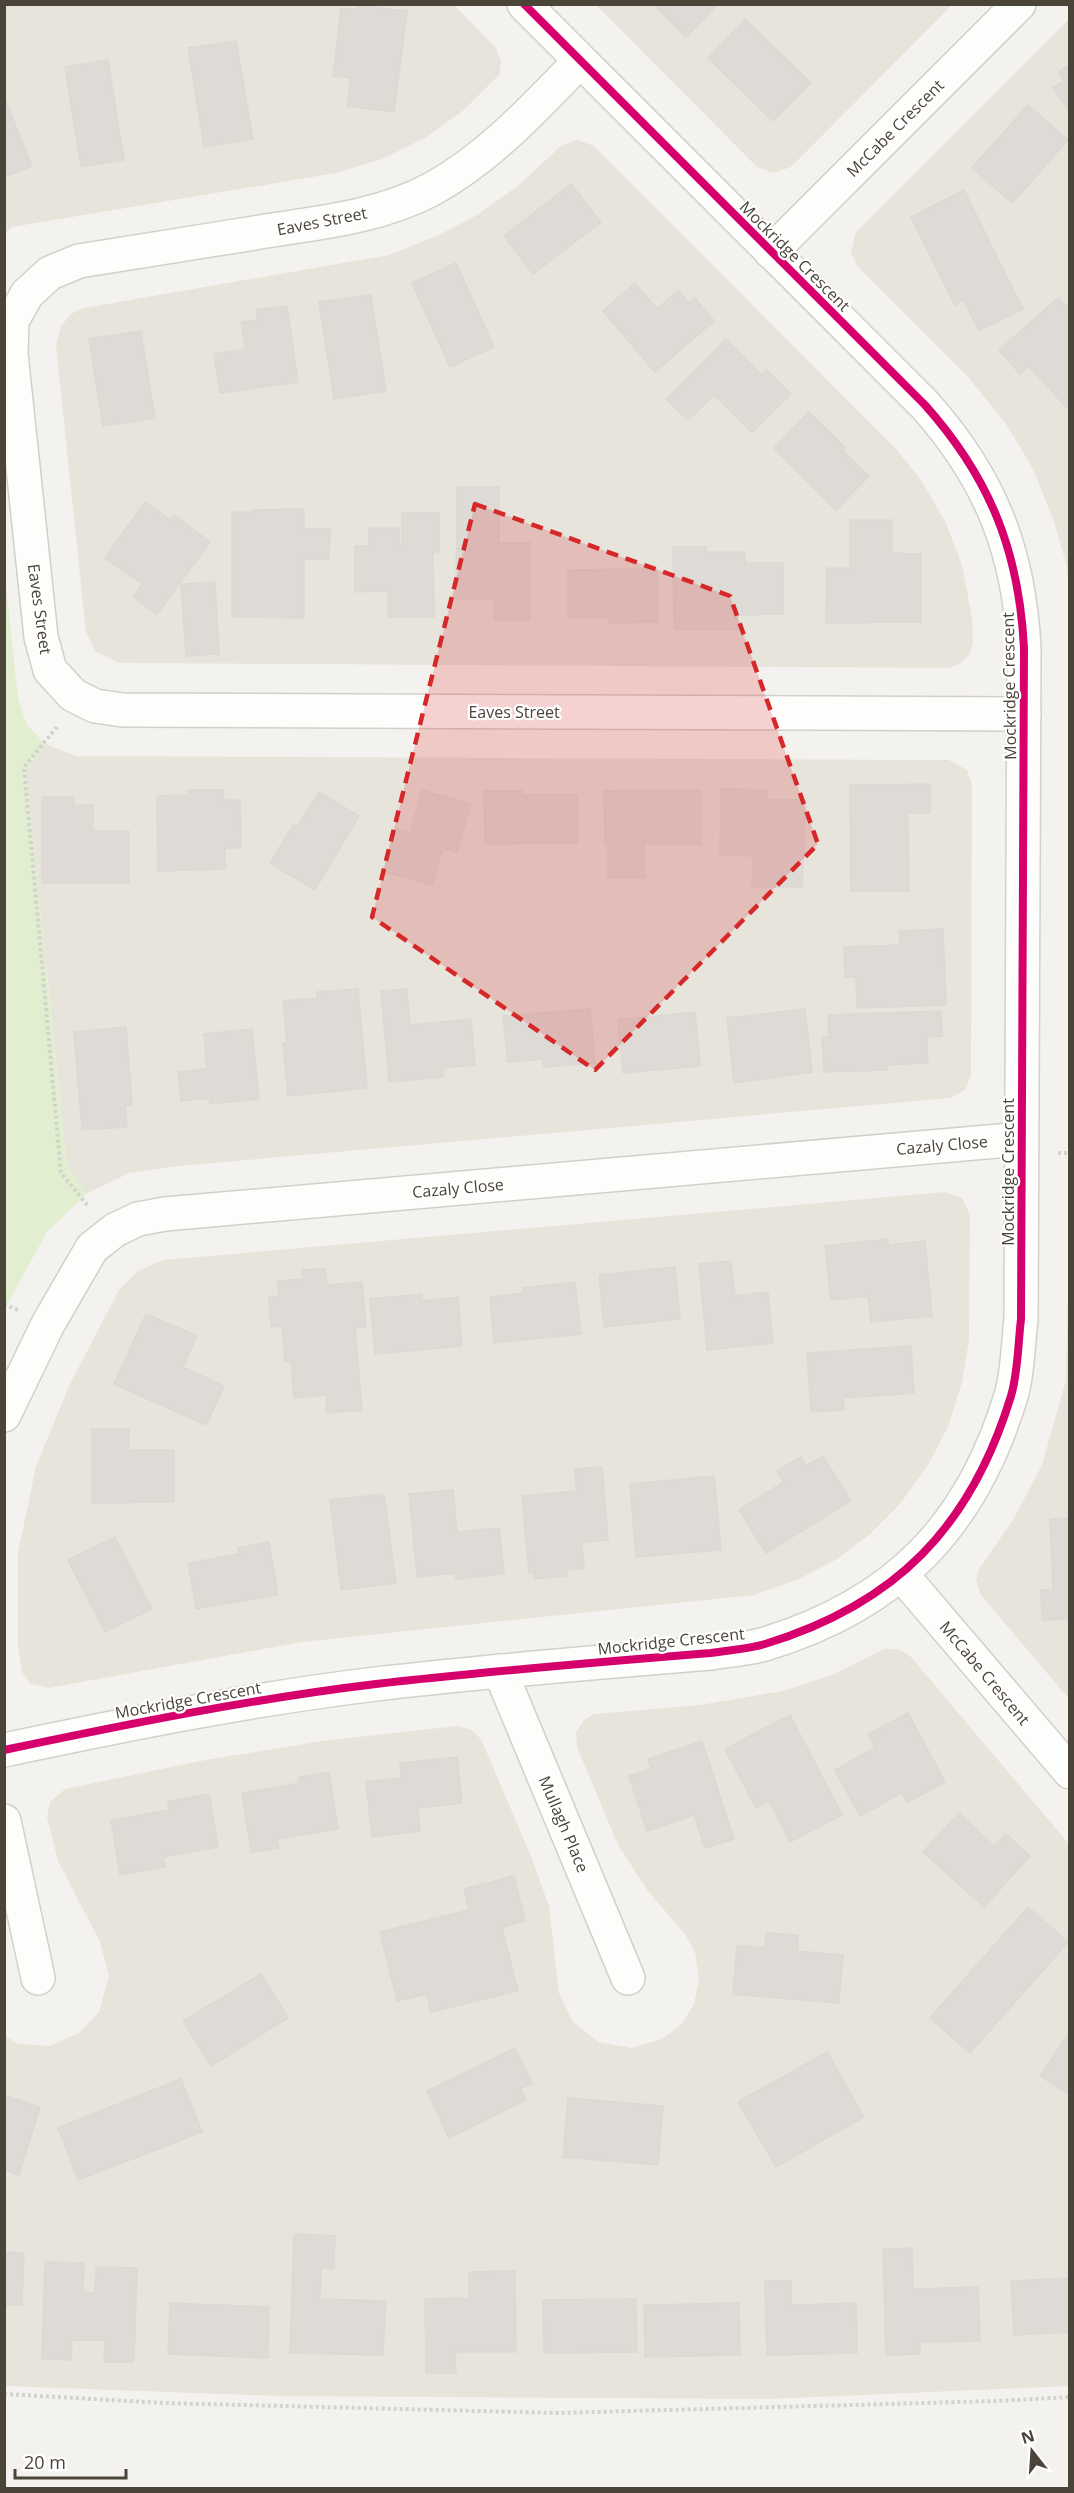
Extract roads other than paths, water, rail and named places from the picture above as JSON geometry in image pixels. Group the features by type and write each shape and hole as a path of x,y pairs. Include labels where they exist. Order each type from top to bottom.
{"street":[{"name":"Mockridge Crescent","path":"4,1750 253,1701 375,1684 711,1653 763,1644 813,1627 860,1604 901,1574 949,1524 970,1495 985,1467 1011,1394 1021,1319 1024,648 1018,584 1000,521 969,460 949,432 925,405 524,4"},
{"name":"McCabe Crescent","path":"771,252 1019,4"},
{"name":"Eaves Street","path":"580,61 514,129 473,162 421,193 381,210 330,222 80,261 50,273 27,294 12,321 10,354 41,637 50,670 73,695 95,706 123,710 1024,714"},
{"name":"Cazaly Close","path":"4,1415 28,1362 77,1271 92,1248 115,1230 138,1219 165,1214 1021,1139"},
{"name":"McCabe Crescent","path":"901,1574 1070,1772"},
{"name":"Mullagh Place","path":"500,1671 628,1978"},
{"path":"4,1821 38,1978"}]}
